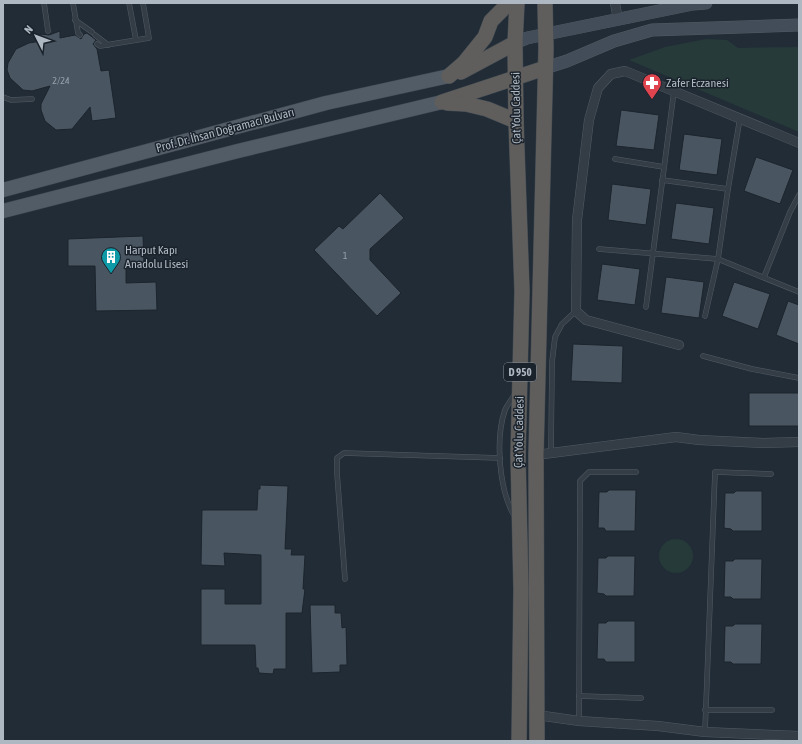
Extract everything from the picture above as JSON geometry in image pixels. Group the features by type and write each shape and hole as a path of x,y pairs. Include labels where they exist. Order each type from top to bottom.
{"highway":[{"path":"449,76 464,63 485,37 491,21 509,3"},
{"name":"Çat Yolu Caddesi","path":"517,3 515,78 522,291 520,386 519,741"},
{"name":"Çat Yolu Caddesi","path":"537,741 536,454 546,34 545,3"},
{"path":"449,76 458,73 515,43"},
{"path":"442,102 545,68"},
{"path":"442,102 487,109 516,121"}],"main road":[{"path":"515,43 527,38 546,34 706,3"},
{"path":"545,68 567,61 614,40 652,30 799,25"},
{"name":"Prof. Dr. İhsan Doğramacı Bulvarı","path":"3,190 326,103 449,76"},
{"name":"Prof. Dr. İhsan Doğramacı Bulvarı","path":"3,211 238,151 442,102"}],"street":[{"path":"615,3 618,20"},
{"path":"679,345 586,320 576,311 577,220 589,120 598,88 611,74 625,71 799,143"},
{"path":"536,454 676,437 699,440 755,443 799,442"},
{"path":"537,715 579,721 658,726 705,732 799,736"}],"lane":[{"path":"44,3 48,31"},
{"path":"73,3 75,20 78,33 80,35"},
{"path":"130,3 136,40"},
{"path":"96,44 100,46 149,38 143,3"},
{"path":"75,20 108,45"},
{"path":"646,307 674,91"},
{"path":"3,97 11,100 32,99"},
{"path":"705,316 718,259 740,118"},
{"path":"615,159 664,167"},
{"path":"662,180 728,189"},
{"path":"764,277 790,212 799,194"},
{"path":"599,249 718,259 799,292"},
{"path":"551,452 552,362 555,337 562,324 576,311"},
{"path":"703,356 752,369 799,378"},
{"path":"520,386 505,410 500,437 500,458 508,505 520,526"},
{"path":"345,579 337,458 344,453 500,458"},
{"path":"579,721 580,481 589,472 636,472"},
{"path":"705,732 715,472 771,474"},
{"path":"580,696 641,698"},
{"path":"705,710 772,710"}],"green space":[{"path":"706,39 727,40 738,48 799,47 799,132 629,60 665,47"},
{"path":"679,539 688,544 692,549 692,563 688,568 683,572 673,573 669,572 660,563 659,553 660,549 669,540"}],"building":[{"path":"60,31 60,38 75,35 81,39 84,34 87,33 96,40 93,44 97,49 101,71 109,70 116,118 92,121 90,107 72,129 56,130 45,121 41,110 41,104 50,86 32,91 23,90 10,78 7,70 8,63 16,49 29,43 41,41 40,34 49,35"},
{"path":"621,110 659,115 654,150 616,146"},
{"path":"684,134 722,139 717,175 679,170"},
{"path":"756,157 793,170 780,204 744,191"},
{"path":"612,184 651,189 646,225 608,220"},
{"path":"380,193 404,218 370,249 370,260 401,293 377,316 314,250 339,226 343,229"},
{"path":"676,203 714,208 709,244 671,239"},
{"name":"Harput Kapı Anadolu Lisesi","path":"143,236 144,264 126,264 126,283 156,282 157,310 96,311 95,266 68,266 68,239"},
{"path":"602,264 640,269 635,305 597,300"},
{"path":"666,277 704,282 699,318 661,313"},
{"path":"734,282 770,294 758,329 722,316"},
{"path":"788,301 799,305 799,344 776,335"},
{"path":"573,344 623,346 622,383 571,381"},
{"path":"749,393 799,393 799,426 749,426"},
{"path":"260,485 288,486 285,549 292,549 291,555 305,555 303,589 305,589 302,613 286,613 286,669 274,669 273,674 259,673 258,668 256,668 255,645 201,645 201,589 225,589 225,604 261,604 261,555 224,553 225,566 201,565 202,510 257,510 258,489 260,489"},
{"path":"609,490 636,490 635,531 606,531 604,528 598,528 599,492 607,492"},
{"path":"736,491 762,491 762,531 733,531 731,529 724,528 725,493 734,493"},
{"path":"608,556 635,556 634,596 606,596 604,594 597,593 598,558 606,558"},
{"path":"735,559 762,559 761,599 733,599 731,597 724,597 725,561 733,561"},
{"path":"310,605 335,605 335,613 341,613 342,628 346,627 347,665 340,665 340,672 312,673"},
{"path":"608,621 635,621 635,662 606,662 604,659 597,659 598,623 606,623"},
{"path":"735,624 762,624 761,664 733,664 731,662 724,662 725,626 733,626"}],"place":[{"name":"Zafer Eczanesi","path":"652,100"},
{"name":"Harput Kapı Anadolu Lisesi","path":"111,274"}]}
